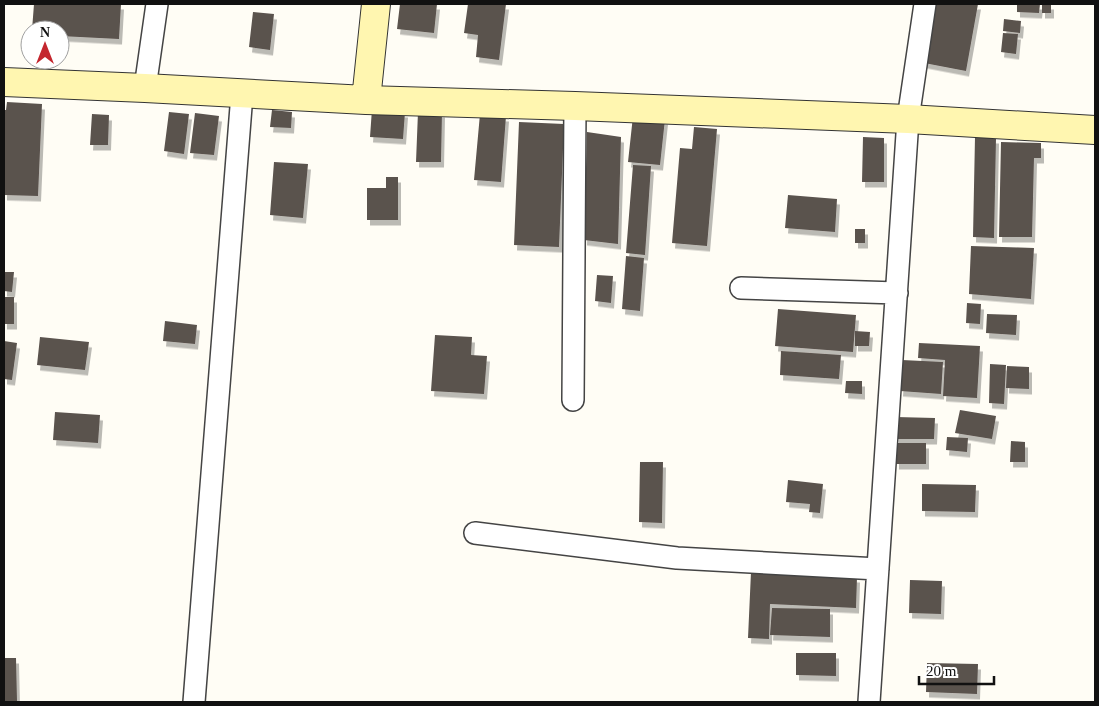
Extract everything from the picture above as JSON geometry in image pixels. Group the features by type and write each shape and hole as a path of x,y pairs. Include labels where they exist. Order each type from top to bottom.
{"street":[{"path":"146,88 157,4"},
{"path":"366,100 376,4"},
{"path":"868,702 908,119 925,4"},
{"path":"4,82 366,100 908,119 1095,130"},
{"path":"194,702 242,94"},
{"path":"573,400 575,106"},
{"path":"741,288 897,293"},
{"path":"475,533 677,558 878,569"}],"building":[{"path":"34,4 121,4 119,39 70,37 70,20 33,20"},
{"path":"400,4 437,4 434,33 397,29"},
{"path":"468,4 506,4 499,60 476,57 478,35 464,33"},
{"path":"929,4 978,4 966,71 919,62"},
{"path":"1017,4 1040,4 1039,13 1017,12"},
{"path":"1042,4 1051,4 1051,13 1042,13"},
{"path":"253,12 274,14 270,50 249,47"},
{"path":"1004,19 1021,21 1020,33 1003,31"},
{"path":"1003,33 1018,34 1016,54 1001,52"},
{"path":"7,102 42,104 38,196 4,195 4,110 6,110"},
{"path":"372,109 405,112 403,139 370,137"},
{"path":"272,110 292,112 291,128 270,127"},
{"path":"169,112 189,114 184,154 164,151"},
{"path":"418,112 442,112 441,162 416,162"},
{"path":"195,113 219,116 214,155 190,153"},
{"path":"92,114 109,115 108,145 90,145"},
{"path":"480,114 506,116 501,182 474,180"},
{"path":"633,116 665,119 660,165 628,162"},
{"path":"519,122 564,124 559,247 514,245"},
{"path":"694,127 717,129 707,246 672,243 680,148 692,149"},
{"path":"587,132 621,137 618,244 584,240"},
{"path":"863,137 884,138 884,182 862,182"},
{"path":"975,137 996,138 994,238 973,237"},
{"path":"1001,142 1041,143 1041,158 1034,158 1032,237 999,237"},
{"path":"274,162 308,164 303,218 270,215"},
{"path":"633,165 651,166 645,255 626,253"},
{"path":"386,177 398,177 398,220 367,220 367,188 386,188"},
{"path":"788,195 837,199 835,232 785,228"},
{"path":"855,229 865,229 865,243 855,243"},
{"path":"971,246 1034,248 1031,299 969,294"},
{"path":"626,256 644,258 640,311 622,309"},
{"path":"4,272 14,272 12,292 4,291"},
{"path":"597,275 613,276 611,303 595,301"},
{"path":"4,297 14,297 14,324 4,324"},
{"path":"967,303 981,304 980,324 966,323"},
{"path":"778,309 856,315 853,352 775,346"},
{"path":"987,314 1017,315 1016,335 986,333"},
{"path":"165,321 197,325 195,344 163,341"},
{"path":"855,331 870,332 869,346 855,346"},
{"path":"435,335 472,337 471,355 487,356 484,394 431,391"},
{"path":"40,337 89,342 85,370 37,365"},
{"path":"4,341 17,343 12,380 4,379"},
{"path":"919,343 980,346 977,398 943,396 945,360 918,358"},
{"path":"781,351 841,355 839,379 780,375"},
{"path":"902,360 943,362 941,394 900,391"},
{"path":"990,364 1006,365 1004,404 989,403"},
{"path":"1007,366 1029,367 1029,389 1006,388"},
{"path":"846,381 862,381 862,394 845,393"},
{"path":"960,410 996,416 992,439 955,433"},
{"path":"55,412 100,415 98,443 53,440"},
{"path":"896,417 935,418 934,439 896,439"},
{"path":"947,437 968,438 967,452 946,450"},
{"path":"1011,441 1025,442 1025,462 1010,462"},
{"path":"896,443 926,443 926,464 896,464"},
{"path":"640,462 663,462 662,523 639,522"},
{"path":"788,480 823,484 820,513 809,512 810,504 786,502"},
{"path":"922,484 976,485 975,512 922,511"},
{"path":"751,572 857,577 856,608 770,604 769,639 748,638"},
{"path":"910,580 942,581 941,614 909,613"},
{"path":"772,608 830,609 830,637 770,635"},
{"path":"796,653 836,653 836,676 796,675"},
{"path":"4,658 16,658 17,701 4,702"},
{"path":"927,663 978,664 977,694 926,692"}]}
